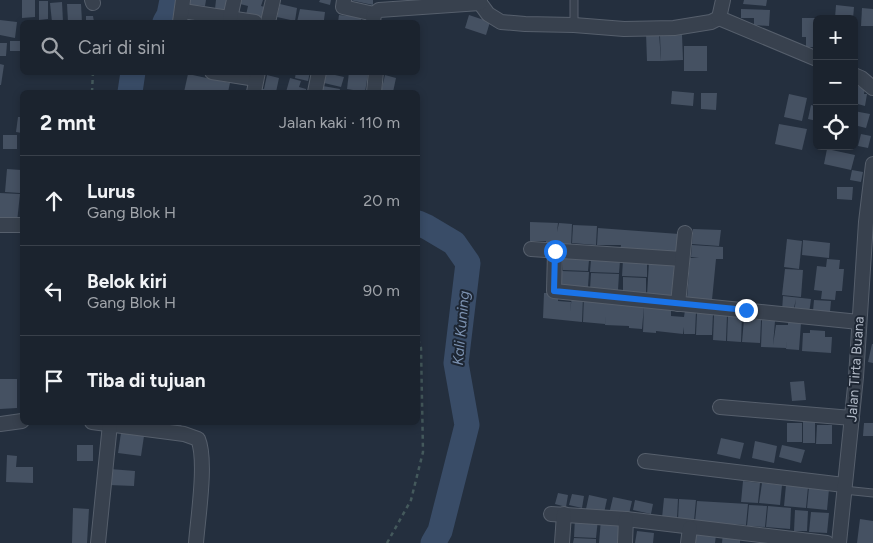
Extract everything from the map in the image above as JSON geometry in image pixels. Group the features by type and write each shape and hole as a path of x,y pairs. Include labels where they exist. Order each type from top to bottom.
{"street":[{"path":"230,18 234,0"},
{"path":"268,20 272,0"},
{"path":"344,0 343,7 373,18 380,10 408,4 480,2 488,14 508,22 624,29 674,28 711,22 719,18 813,57"},
{"path":"719,18 722,0"},
{"path":"182,11 242,20"},
{"path":"227,75 256,81"},
{"path":"315,90 318,75"},
{"path":"374,90 376,75"},
{"path":"858,77 873,88"},
{"name":"Jalan Tirta Buana","path":"838,543 852,418 873,164"},
{"path":"0,225 20,225"},
{"path":"678,304 685,233"},
{"path":"531,249 682,260"},
{"path":"555,251 554,291 859,322"},
{"path":"720,407 852,418"},
{"path":"0,424 20,422"},
{"path":"98,543 110,425"},
{"path":"117,425 184,434 198,439 202,447 202,463 196,543"},
{"path":"644,461 843,487"},
{"path":"562,543 558,514 690,528 753,539 827,543"},
{"path":"625,543 626,520"},
{"path":"688,543 690,528"}],"lane":[{"path":"574,0 574,25"},
{"path":"843,487 873,493"}],"path":[{"path":"92,90 93,75"},
{"path":"387,543 411,500 423,452 420,345"}],"building":[{"path":"22,0 35,0 35,17 22,18"},
{"path":"190,0 206,0 205,6 190,5"},
{"path":"216,0 230,0 228,11 215,9"},
{"path":"242,0 263,0 261,6 268,8 264,20 246,15 248,6 240,4"},
{"path":"320,0 331,0 330,5 319,2"},
{"path":"350,0 373,0 373,5"},
{"path":"744,0 767,0 766,6 743,4"},
{"path":"39,1 48,1 48,19 39,20"},
{"path":"62,2 63,20 52,20 50,3"},
{"path":"67,4 81,4 82,20 68,20"},
{"path":"280,4 297,8 295,20 277,17"},
{"path":"836,5 854,7 853,15 835,15"},
{"path":"862,8 873,9 873,26 861,26"},
{"path":"300,9 325,12 324,20 297,20"},
{"path":"741,9 770,10 769,26 754,25 754,18 741,18"},
{"path":"339,15 361,17 361,20 338,20"},
{"path":"469,15 490,22 486,35 465,28"},
{"path":"86,16 93,16 94,20 86,20"},
{"path":"802,18 813,18 813,47 806,47 806,37 802,37"},
{"path":"0,20 17,22 15,38 0,35"},
{"path":"646,33 659,33 661,61 647,61"},
{"path":"682,35 683,60 661,61 660,36"},
{"path":"10,41 20,41 20,51 10,51"},
{"path":"0,43 7,43 6,56 0,56"},
{"path":"684,46 707,46 707,71 684,71"},
{"path":"0,64 4,65 1,85 0,85"},
{"path":"188,75 230,83 228,90 184,90"},
{"path":"267,75 279,78 276,90 258,90 259,88 264,89"},
{"path":"296,75 309,75 308,81 295,78"},
{"path":"326,75 344,77 341,87 324,83"},
{"path":"349,75 368,75 365,90 347,89"},
{"path":"385,75 396,78 393,90 381,90"},
{"path":"290,78 301,81 299,87 306,89 306,90 287,90"},
{"path":"323,86 340,89 340,90 322,90"},
{"path":"858,86 865,88 864,94 867,94 865,106 858,104"},
{"path":"672,91 694,93 693,106 671,104"},
{"path":"701,93 717,93 716,110 701,109"},
{"path":"789,94 807,98 802,121 784,117"},
{"path":"811,105 813,106 813,120 808,119"},
{"path":"858,112 870,114 866,128 858,126"},
{"path":"18,117 20,117 20,133 16,132"},
{"path":"779,124 807,129 802,150 775,144"},
{"path":"861,134 871,136 868,148 858,146"},
{"path":"3,135 17,135 17,149 3,149"},
{"path":"827,150 855,155 851,170 824,164"},
{"path":"7,169 20,170 20,193 5,192"},
{"path":"852,170 863,172 861,182 850,180"},
{"path":"837,187 853,187 852,200 837,199"},
{"path":"0,193 20,194 17,222 0,220"},
{"path":"530,222 558,223 557,232 559,223 572,224 571,247 557,246 558,243 546,243 546,241 530,241"},
{"path":"573,225 597,226 596,245 572,243"},
{"path":"598,228 679,234 678,255 620,251 621,245 597,245"},
{"path":"693,229 721,230 719,246 692,244"},
{"path":"787,239 802,241 799,269 784,267"},
{"path":"803,240 830,243 829,258 802,255"},
{"path":"692,245 723,247 723,259 716,259 712,300 687,299 690,258 699,258 691,257"},
{"path":"563,258 589,260 588,271 563,270"},
{"path":"827,259 840,260 839,269 844,269 842,291 836,291 835,300 821,299 822,291 814,290 817,266 826,267"},
{"path":"591,260 620,261 619,273 590,272"},
{"path":"623,260 647,260 647,277 622,276"},
{"path":"649,262 674,264 673,296 647,295"},
{"path":"785,269 803,270 801,297 782,295"},
{"path":"561,271 589,272 588,287 560,286"},
{"path":"591,273 619,274 618,290 590,289"},
{"path":"623,277 646,278 646,294 623,293"},
{"path":"544,293 558,293 558,301 571,302 570,312 572,296 583,297 582,322 543,318"},
{"path":"584,296 671,308 671,316 684,317 685,310 696,311 695,334 684,334 683,327 683,334 656,331 656,333 643,332 644,306 642,329 629,328 629,326 605,325 606,314 605,324 583,322"},
{"path":"783,296 811,299 809,314 794,313 796,299 793,312 782,311"},
{"path":"814,300 831,301 830,312 813,311"},
{"path":"697,313 713,313 712,335 696,335"},
{"path":"714,315 727,315 726,341 713,340"},
{"path":"728,315 742,316 741,342 727,341"},
{"path":"744,319 761,320 760,343 742,342"},
{"path":"762,320 775,321 773,345 776,325 801,323 799,350 786,349 787,340 786,348 761,347"},
{"path":"810,330 825,331 825,337 832,337 831,353 802,351 803,333 810,333"},
{"path":"873,344 873,363 868,362"},
{"path":"0,379 17,379 17,408 0,409"},
{"path":"804,381 806,400 792,401 790,382"},
{"path":"803,422 815,422 815,443 803,443"},
{"path":"787,423 802,423 802,442 787,442"},
{"path":"864,423 873,423 873,436 863,436"},
{"path":"167,425 182,425 181,428"},
{"path":"817,425 832,425 832,444 816,444"},
{"path":"121,433 144,436 141,456 118,453"},
{"path":"721,438 744,443 740,459 717,454"},
{"path":"755,441 777,446 774,463 752,458"},
{"path":"77,445 93,445 93,461 77,461"},
{"path":"782,445 805,450 801,463 779,457"},
{"path":"7,455 17,456 16,467 33,467 33,483 6,482"},
{"path":"110,469 135,471 134,486 109,485"},
{"path":"743,481 760,483 758,503 741,502"},
{"path":"762,483 782,485 780,505 759,503"},
{"path":"786,485 808,487 806,508 784,506"},
{"path":"809,487 829,489 827,510 807,508"},
{"path":"558,493 568,495 566,507 555,504"},
{"path":"572,494 584,496 582,508 569,505"},
{"path":"589,495 607,499 604,513 586,509"},
{"path":"613,497 632,501 629,514 610,510"},
{"path":"664,498 678,499 677,519 662,518"},
{"path":"679,499 696,500 694,521 678,520"},
{"path":"635,500 653,504 651,514 633,510"},
{"path":"697,501 748,504 746,525 695,522"},
{"path":"749,505 767,506 765,527 747,526"},
{"path":"768,506 791,508 790,529 766,527"},
{"path":"73,508 89,509 87,543 72,543"},
{"path":"795,510 808,511 807,531 794,531"},
{"path":"811,512 829,513 827,533 809,532"},
{"path":"575,518 598,519 596,538 574,537"},
{"path":"601,519 621,521 619,543 599,543"},
{"path":"860,519 873,521 873,543 857,543"},
{"path":"637,531 654,533 653,543 635,543"},
{"path":"694,533 716,535 715,543 693,543"},
{"path":"723,533 740,535 740,543 722,543"},
{"path":"574,538 596,539 596,543 573,543"}],"waterway":[{"name":"Kali Kuning","path":"166,20 172,0"},
{"name":"Kali Kuning","path":"130,90 133,75"},
{"name":"Kali Kuning","path":"420,224 454,243 468,263 456,363 467,425 440,531 433,543"}],"route":[{"path":"555,251 554,291 746,310"}]}
